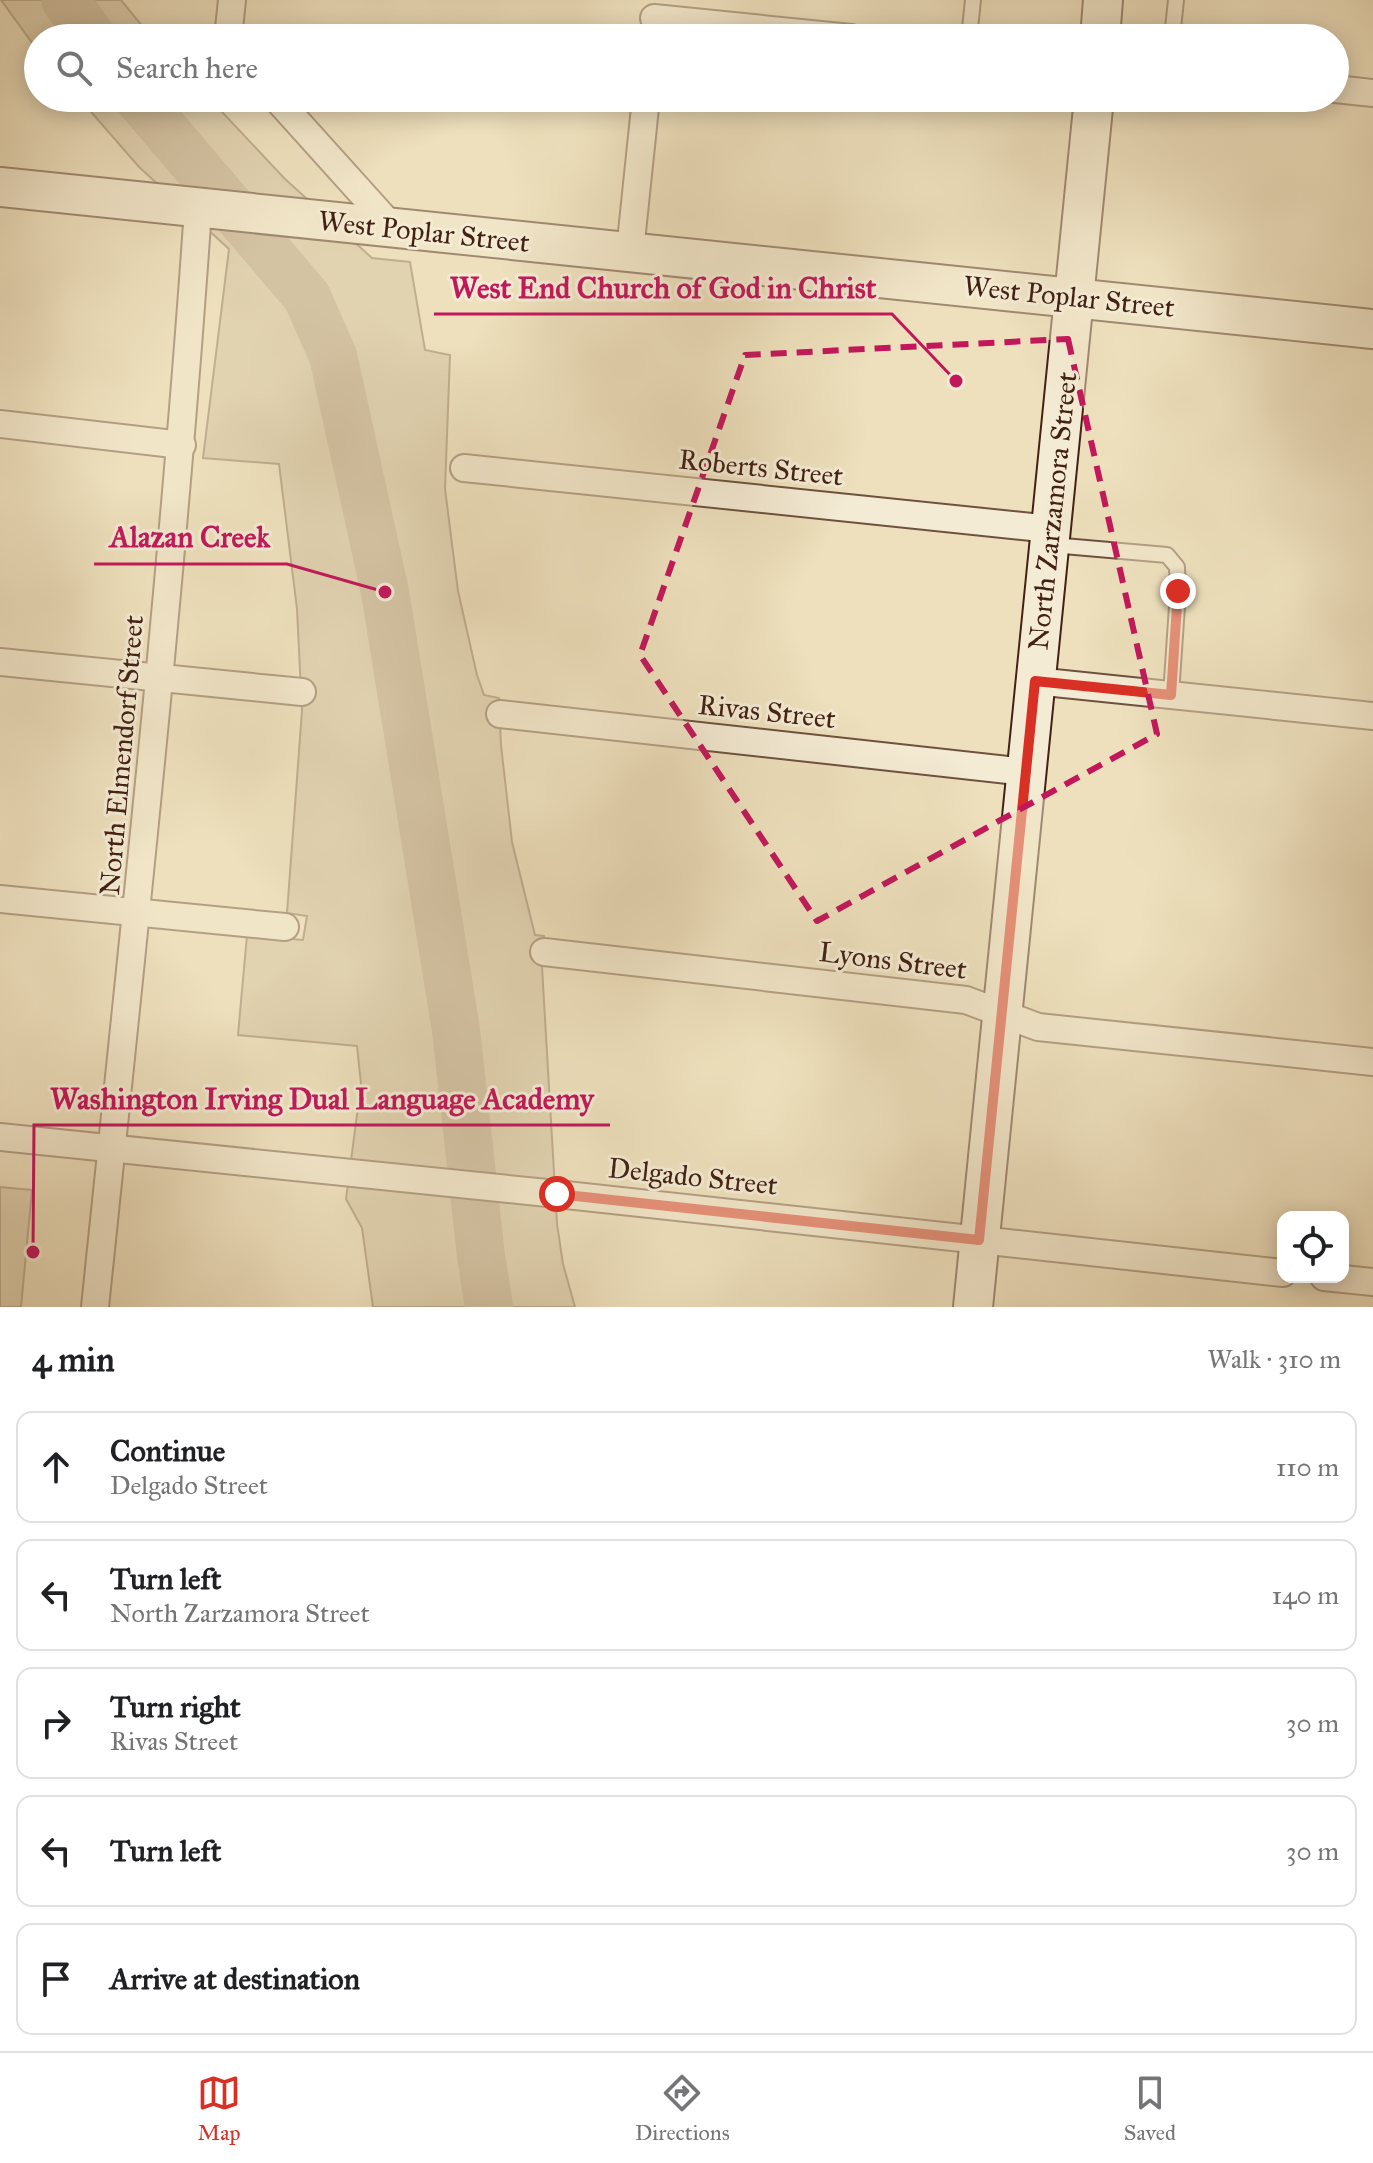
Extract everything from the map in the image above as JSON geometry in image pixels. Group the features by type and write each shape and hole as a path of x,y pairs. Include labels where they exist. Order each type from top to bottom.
{"street":[{"path":"229,24 232,0"},
{"path":"1101,24 1103,0"},
{"path":"654,19 706,24"},
{"path":"1349,90 1373,93"},
{"path":"289,112 393,228"},
{"path":"630,251 645,112"},
{"name":"North Zarzamora Street","path":"973,1307 1093,112"},
{"name":"West Poplar Street","path":"0,187 1373,329"},
{"name":"North Elmendorf Street","path":"95,1307 138,914 182,445 213,210"},
{"path":"0,424 182,445"},
{"name":"Roberts Street","path":"464,468 1050,537"},
{"path":"0,662 302,692"},
{"path":"1035,681 1373,716"},
{"name":"Rivas Street","path":"500,714 1026,772"},
{"path":"0,899 285,927"},
{"name":"Lyons Street","path":"544,952 966,1000 1038,1027 1373,1062"},
{"name":"Delgado Street","path":"0,1137 1277,1272"},
{"path":"1349,1280 1373,1282"}],"lane":[{"path":"970,24 973,0"},
{"path":"1173,24 1176,0"},
{"path":"1050,537 1167,555 1177,567 1171,695"}],"highlighted area":[{"path":"1068,339 1157,734 817,921 640,655 745,355"}],"shaded area":[{"path":"1,0 121,0 141,24 24,24 24,32"},
{"path":"91,112 222,112 285,179 372,258 410,262 425,350 450,355 445,489 458,591 484,695 499,698 512,842 535,935 544,936 542,967 557,1224 563,1264 575,1307 373,1307 362,1228 346,1199 361,1084 357,1046 238,1035 247,935 303,940 307,916 287,913 302,711 297,609 279,464 203,458 229,249 139,167"},
{"path":"0,1187 32,1190 21,1307 0,1307"}],"waterway":[{"path":"65,0 83,24"},
{"path":"150,112 307,297 333,356 385,592 456,1030 489,1307"}],"place":[{"name":"West End Church of God in Christ","path":"956,381"},
{"name":"Alazan Creek","path":"385,592"},
{"name":"Washington Irving Dual Language Academy","path":"33,1252"}],"route":[{"path":"557,1194 979,1240 1035,681 1171,695 1178,591"}]}
